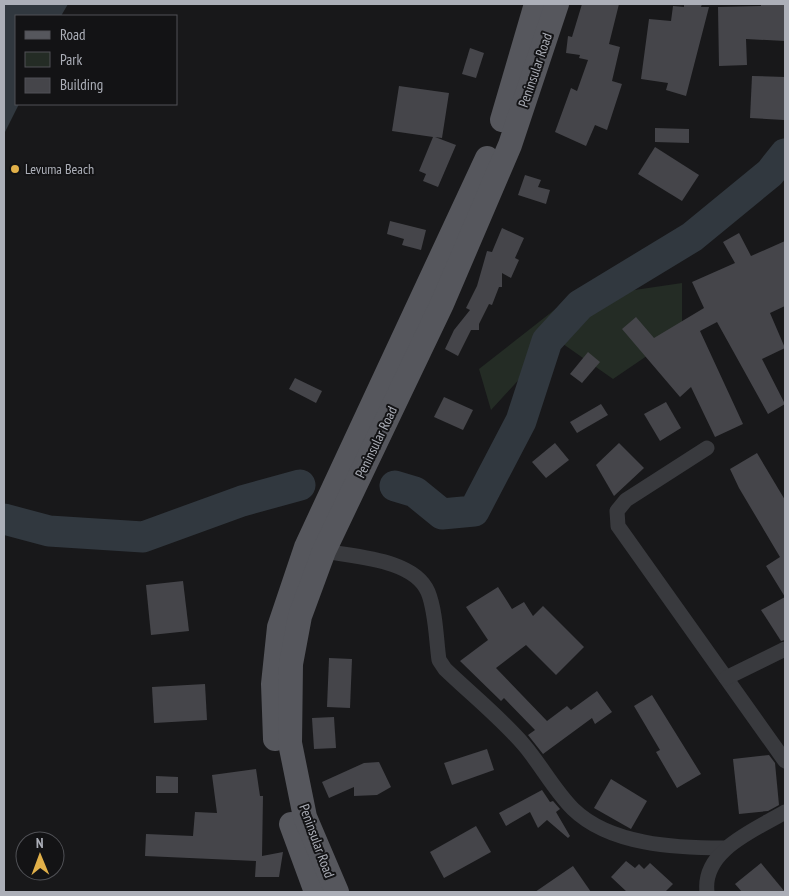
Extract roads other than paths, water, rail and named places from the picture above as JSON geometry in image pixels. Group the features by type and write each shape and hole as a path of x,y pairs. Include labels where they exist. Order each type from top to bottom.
{"main road":[{"name":"Peninsular Road","path":"327,890 290,819 275,738 273,684 279,628 306,547 496,138 536,4"},
{"name":"Peninsular Road","path":"327,890 305,817 290,743 291,664 300,616 324,551 442,304 510,145 557,4"}],"street":[{"path":"707,448 626,500 618,511 618,526 785,761"},
{"path":"324,551 394,564 420,578 428,593 439,660 442,665 524,744 573,809 599,827 646,843 684,848 724,848"},
{"path":"726,678 785,649"},
{"path":"707,892 706,878 724,848 785,812"}],"waterway":[{"path":"395,486 415,492 442,514 474,511 521,421 547,341 580,305 692,237 770,173 785,154"},
{"path":"4,519 49,531 143,537 242,501 300,485"}],"place":[{"name":"Levuma Beach","path":"15,169"}]}
